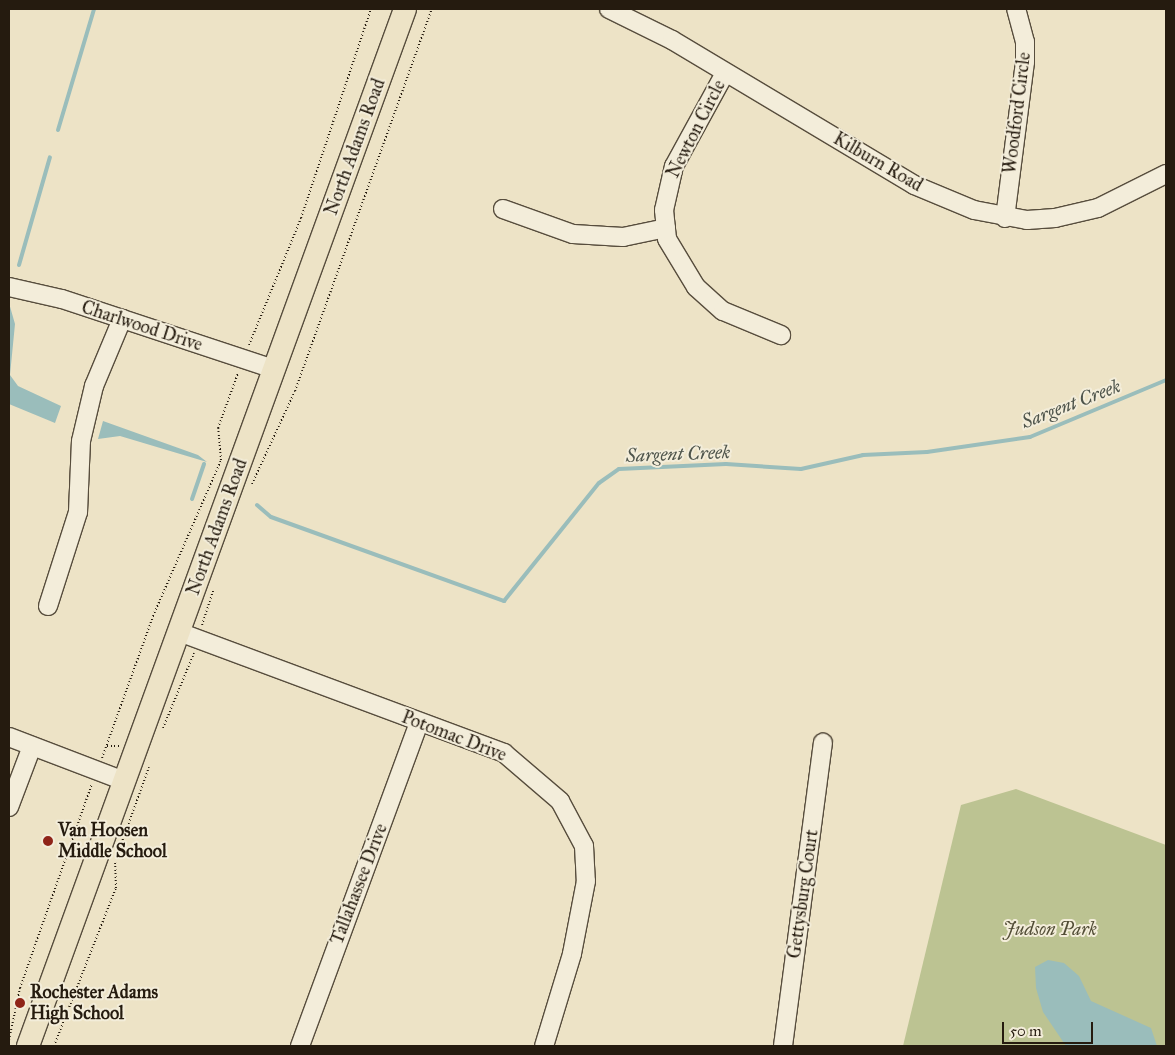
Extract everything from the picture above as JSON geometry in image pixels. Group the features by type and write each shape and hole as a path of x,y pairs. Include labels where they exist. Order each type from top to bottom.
{"main road":[{"name":"North Adams Road","path":"28,1046 406,9"}],"street":[{"name":"Kilburn Road","path":"609,9 725,73 914,184 1005,218 1055,218 1082,212 1139,191 1166,174"},
{"name":"Woodford Circle","path":"1005,218 1025,62 1025,42 1016,9"},
{"name":"Newton Circle","path":"725,73 674,166 664,210 667,239 696,287 723,311 781,336"},
{"path":"503,209 573,234 623,237 666,228"},
{"name":"Charlwood Drive","path":"9,287 122,319 274,369"},
{"path":"48,606 78,512 81,441 94,386 122,319"},
{"name":"Potomac Drive","path":"179,632 419,723 504,753 525,766 560,801 584,846 583,912 544,1046"},
{"name":"Tallahassee Drive","path":"300,1046 419,723"},
{"path":"9,737 124,781"},
{"name":"Gettysburg Court","path":"783,1046 824,743"},
{"path":"9,807 32,746"}],"path":[{"path":"247,349 304,210 371,9"},
{"path":"249,488 295,391 432,9"},
{"path":"102,758 154,616 221,460 217,434 240,367"},
{"path":"203,622 216,583"},
{"path":"160,736 194,652"},
{"path":"106,746 120,746"},
{"path":"54,1046 116,888 115,861 151,762"},
{"path":"9,1040 20,988 93,781"}],"green space":[{"name":"Judson Park","path":"1016,789 1166,845 1166,1046 903,1046 961,805"}],"water":[{"path":"9,303 15,324 10,375 18,386 61,406 55,423 9,404"},
{"path":"103,421 198,455 207,462 120,436 98,439"},
{"path":"1048,960 1064,963 1079,976 1091,1001 1151,1028 1157,1046 1066,1046 1043,1012 1036,988 1035,967"}],"waterway":[{"path":"58,130 94,9"},
{"path":"19,265 50,157"},
{"name":"Sargent Creek","path":"257,505 271,517 504,601 599,483 619,469 726,464 801,469 863,455 927,452 1030,437 1166,380"},
{"path":"192,499 204,464"}],"place":[{"name":"Van Hoosen Middle School","path":"48,841"},
{"name":"Rochester Adams High School","path":"20,1003"}]}
